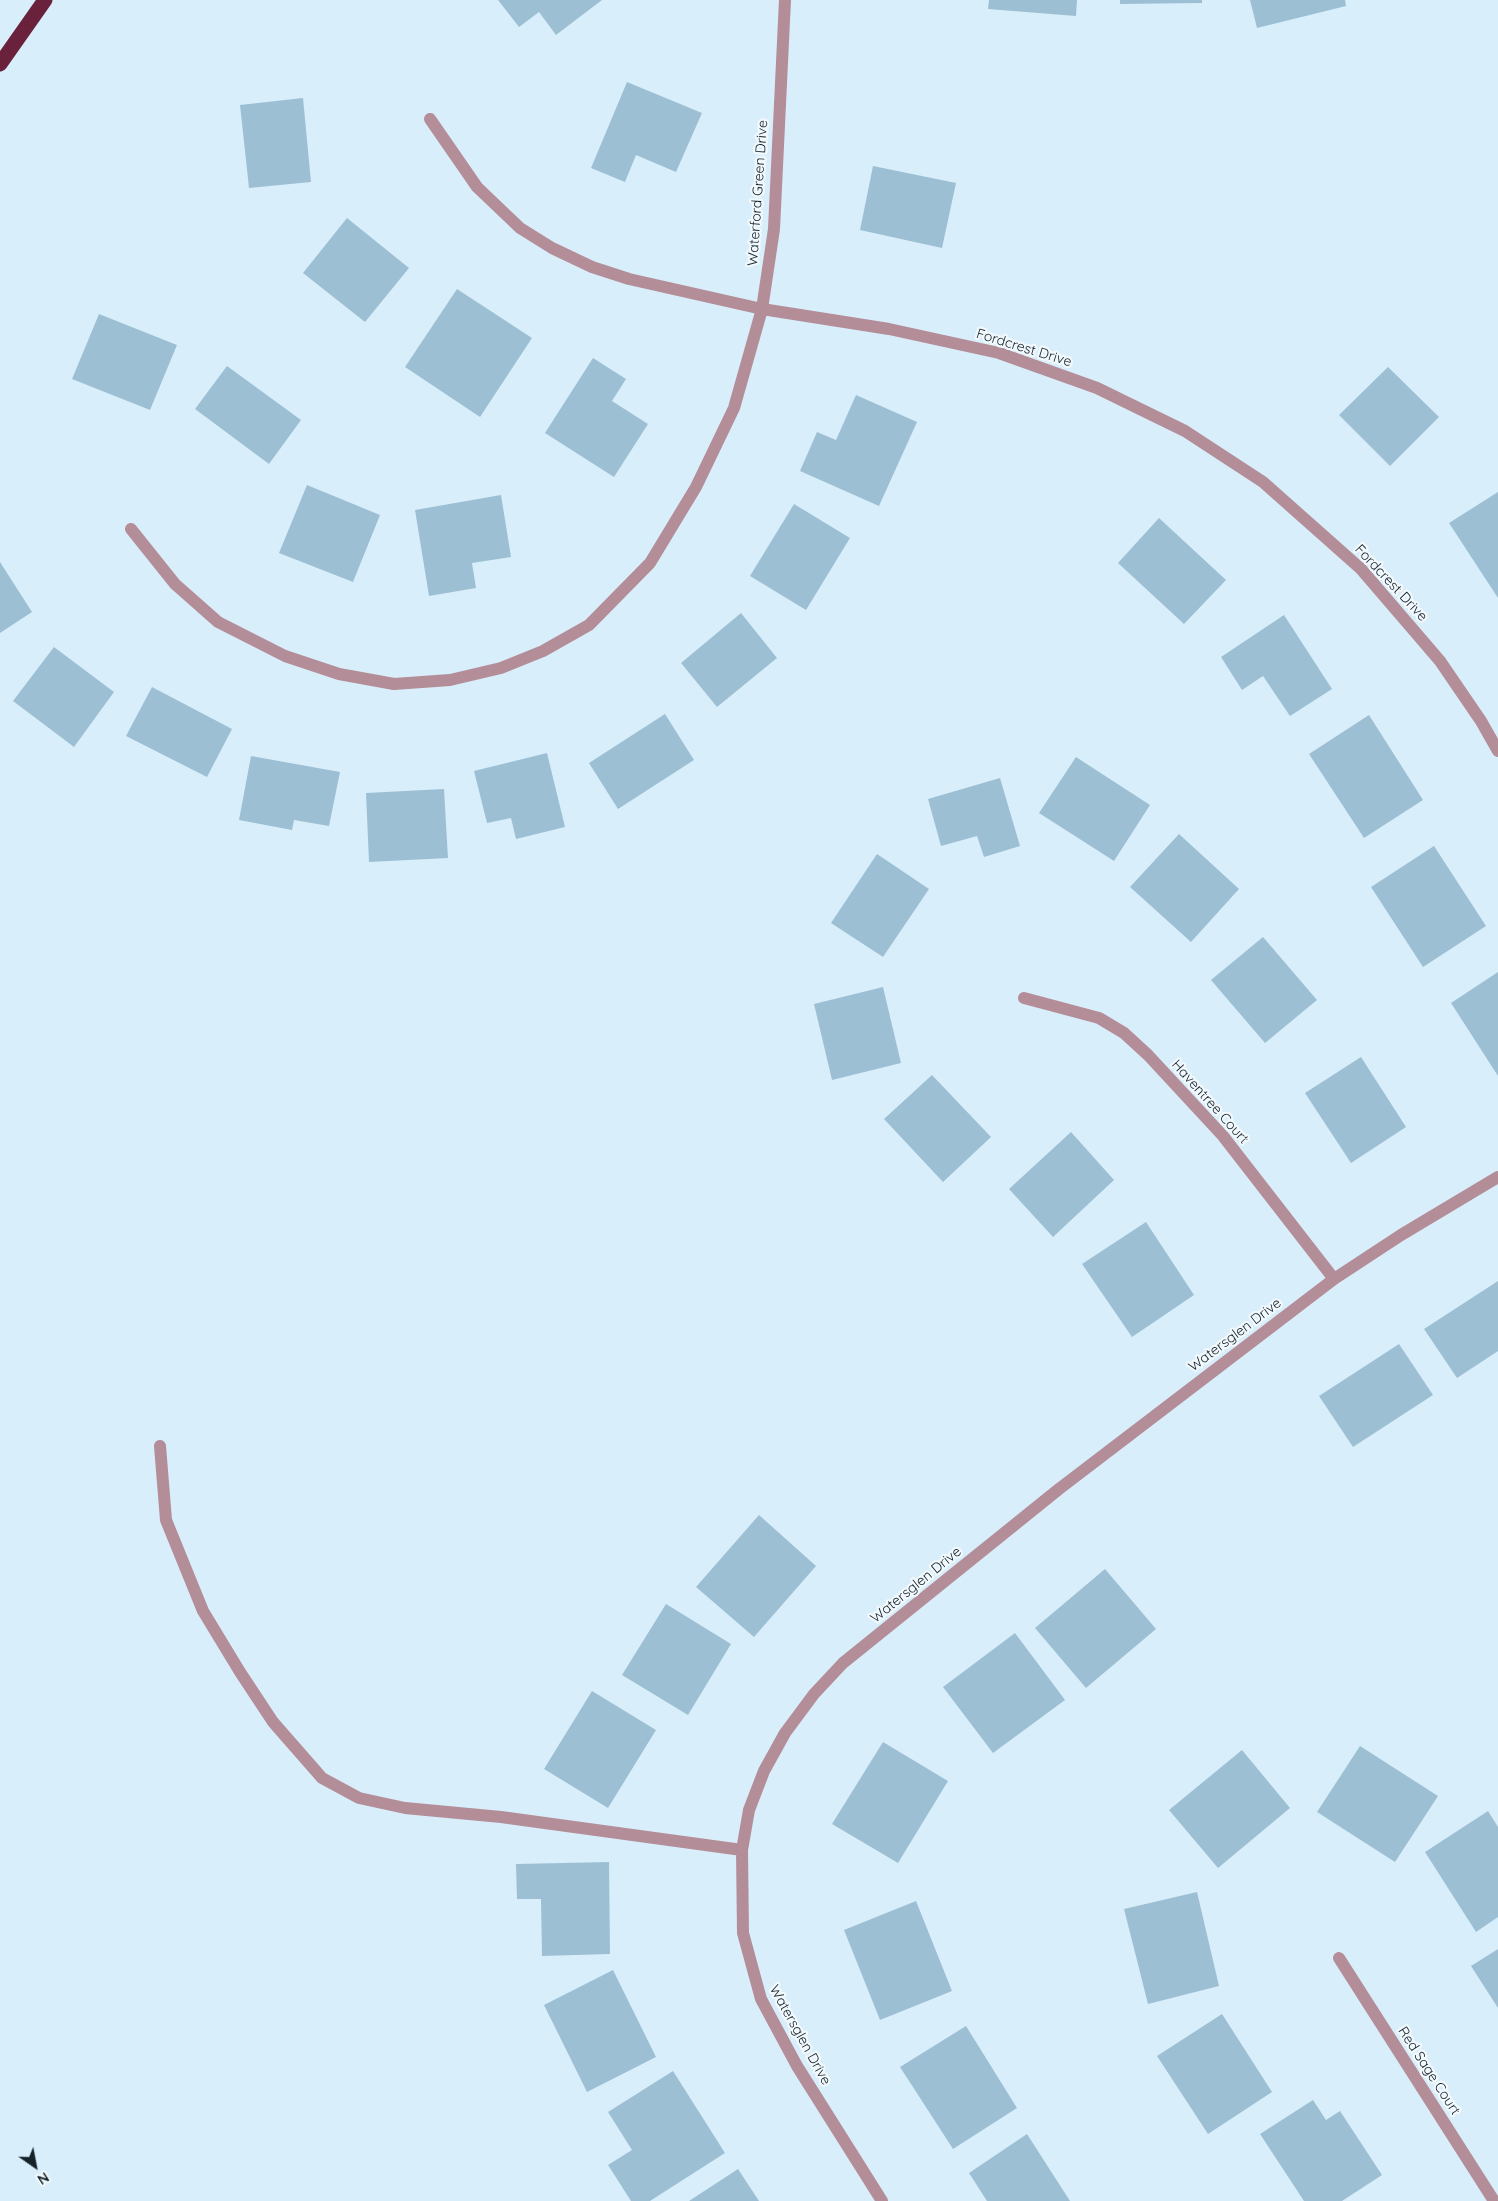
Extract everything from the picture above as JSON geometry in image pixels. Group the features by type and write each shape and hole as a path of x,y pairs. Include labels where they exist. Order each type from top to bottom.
{"highway":[{"path":"0,64 45,0"}],"street":[{"name":"Waterford Green Drive","path":"131,529 175,584 218,622 286,656 339,674 394,684 450,680 501,668 543,651 589,625 650,563 696,487 734,408 762,309 774,229 785,0"},
{"name":"Fordcrest Drive","path":"430,119 477,188 520,228 552,248 592,267 629,279 762,309 888,329 998,353 1097,388 1185,432 1263,482 1361,569 1440,661 1481,721 1498,751"},
{"name":"Haventree Court","path":"1024,998 1099,1018 1124,1033 1223,1136 1334,1279"},
{"name":"Watersglen Drive","path":"882,2201 798,2066 761,1999 743,1933 742,1850 749,1810 764,1771 785,1733 814,1694 843,1663 1059,1489 1334,1279 1401,1235 1498,1177"},
{"path":"160,1446 166,1520 203,1611 273,1722 322,1778 359,1798 405,1808 501,1817 742,1850"},
{"name":"Red Sage Court","path":"1339,1958 1494,2201"}],"building":[{"path":"498,0 602,0 556,35 539,12 519,27"},
{"path":"989,0 1077,0 1076,16 988,9"},
{"path":"1120,0 1202,0 1202,3 1120,4"},
{"path":"1250,0 1345,0 1346,6 1257,28"},
{"path":"627,82 702,113 676,172 636,155 625,182 591,168"},
{"path":"303,98 311,182 249,188 240,105"},
{"path":"873,166 956,183 942,248 860,230"},
{"path":"347,218 409,268 365,322 303,273"},
{"path":"457,289 532,338 480,417 405,367"},
{"path":"99,314 177,345 150,410 72,379"},
{"path":"593,358 626,379 612,401 648,424 614,477 545,433"},
{"path":"227,366 301,420 269,464 195,409"},
{"path":"1388,367 1439,417 1390,466 1339,415"},
{"path":"856,395 917,422 879,506 800,471 817,432 836,440"},
{"path":"307,485 380,515 353,582 279,553"},
{"path":"1498,492 1498,598 1449,523"},
{"path":"501,495 511,557 472,563 476,588 429,596 415,510"},
{"path":"794,504 850,538 806,610 750,576"},
{"path":"1159,518 1226,580 1184,624 1118,563"},
{"path":"0,562 32,612 0,633"},
{"path":"741,613 777,658 717,707 681,663"},
{"path":"1284,615 1332,689 1290,716 1263,676 1242,690 1221,657"},
{"path":"54,647 114,692 74,747 13,701"},
{"path":"152,687 232,729 207,777 126,736"},
{"path":"665,714 694,760 618,809 589,763"},
{"path":"1369,715 1423,800 1364,838 1309,754"},
{"path":"547,753 565,827 516,839 511,818 487,823 474,771"},
{"path":"251,756 340,772 329,826 294,820 292,830 239,820"},
{"path":"1076,757 1150,805 1114,861 1039,813"},
{"path":"1000,778 1020,846 984,857 977,836 941,846 928,799"},
{"path":"444,789 448,858 369,862 366,793"},
{"path":"1179,834 1239,889 1191,942 1130,887"},
{"path":"1434,846 1486,926 1423,967 1371,887"},
{"path":"877,854 929,889 883,957 831,923"},
{"path":"1263,937 1317,1000 1265,1043 1211,980"},
{"path":"1498,972 1498,1076 1451,1003"},
{"path":"883,987 901,1063 832,1080 814,1004"},
{"path":"1361,1057 1406,1127 1351,1163 1305,1093"},
{"path":"932,1075 991,1137 943,1182 884,1119"},
{"path":"1071,1132 1114,1180 1053,1237 1009,1189"},
{"path":"1146,1222 1194,1295 1132,1337 1082,1264"},
{"path":"1498,1281 1498,1351 1457,1378 1424,1329"},
{"path":"1399,1344 1433,1395 1353,1447 1319,1396"},
{"path":"759,1515 816,1566 754,1637 696,1587"},
{"path":"1105,1569 1156,1629 1086,1688 1035,1628"},
{"path":"666,1604 731,1644 688,1715 622,1675"},
{"path":"1015,1633 1065,1700 993,1753 943,1687"},
{"path":"592,1691 656,1730 608,1808 544,1769"},
{"path":"883,1742 948,1781 898,1863 832,1824"},
{"path":"1360,1746 1438,1796 1395,1862 1317,1812"},
{"path":"1242,1750 1290,1808 1218,1868 1169,1810"},
{"path":"1488,1811 1498,1827 1498,1917 1476,1932 1425,1852"},
{"path":"609,1862 610,1954 542,1956 541,1899 517,1899 516,1864"},
{"path":"1197,1892 1219,1986 1148,2004 1124,1909"},
{"path":"916,1901 952,1991 880,2020 844,1930"},
{"path":"1498,1949 1498,2008 1471,1966"},
{"path":"613,1970 656,2057 587,2092 544,2005"},
{"path":"1222,2014 1272,2092 1208,2134 1157,2056"},
{"path":"966,2026 1017,2108 953,2149 900,2067"},
{"path":"673,2071 725,2153 650,2201 631,2201 608,2165 632,2150 608,2112"},
{"path":"1313,2100 1326,2120 1340,2111 1382,2175 1342,2201 1304,2201 1260,2134"},
{"path":"1027,2134 1070,2201 987,2201 969,2173"},
{"path":"738,2169 759,2201 689,2201"}]}
